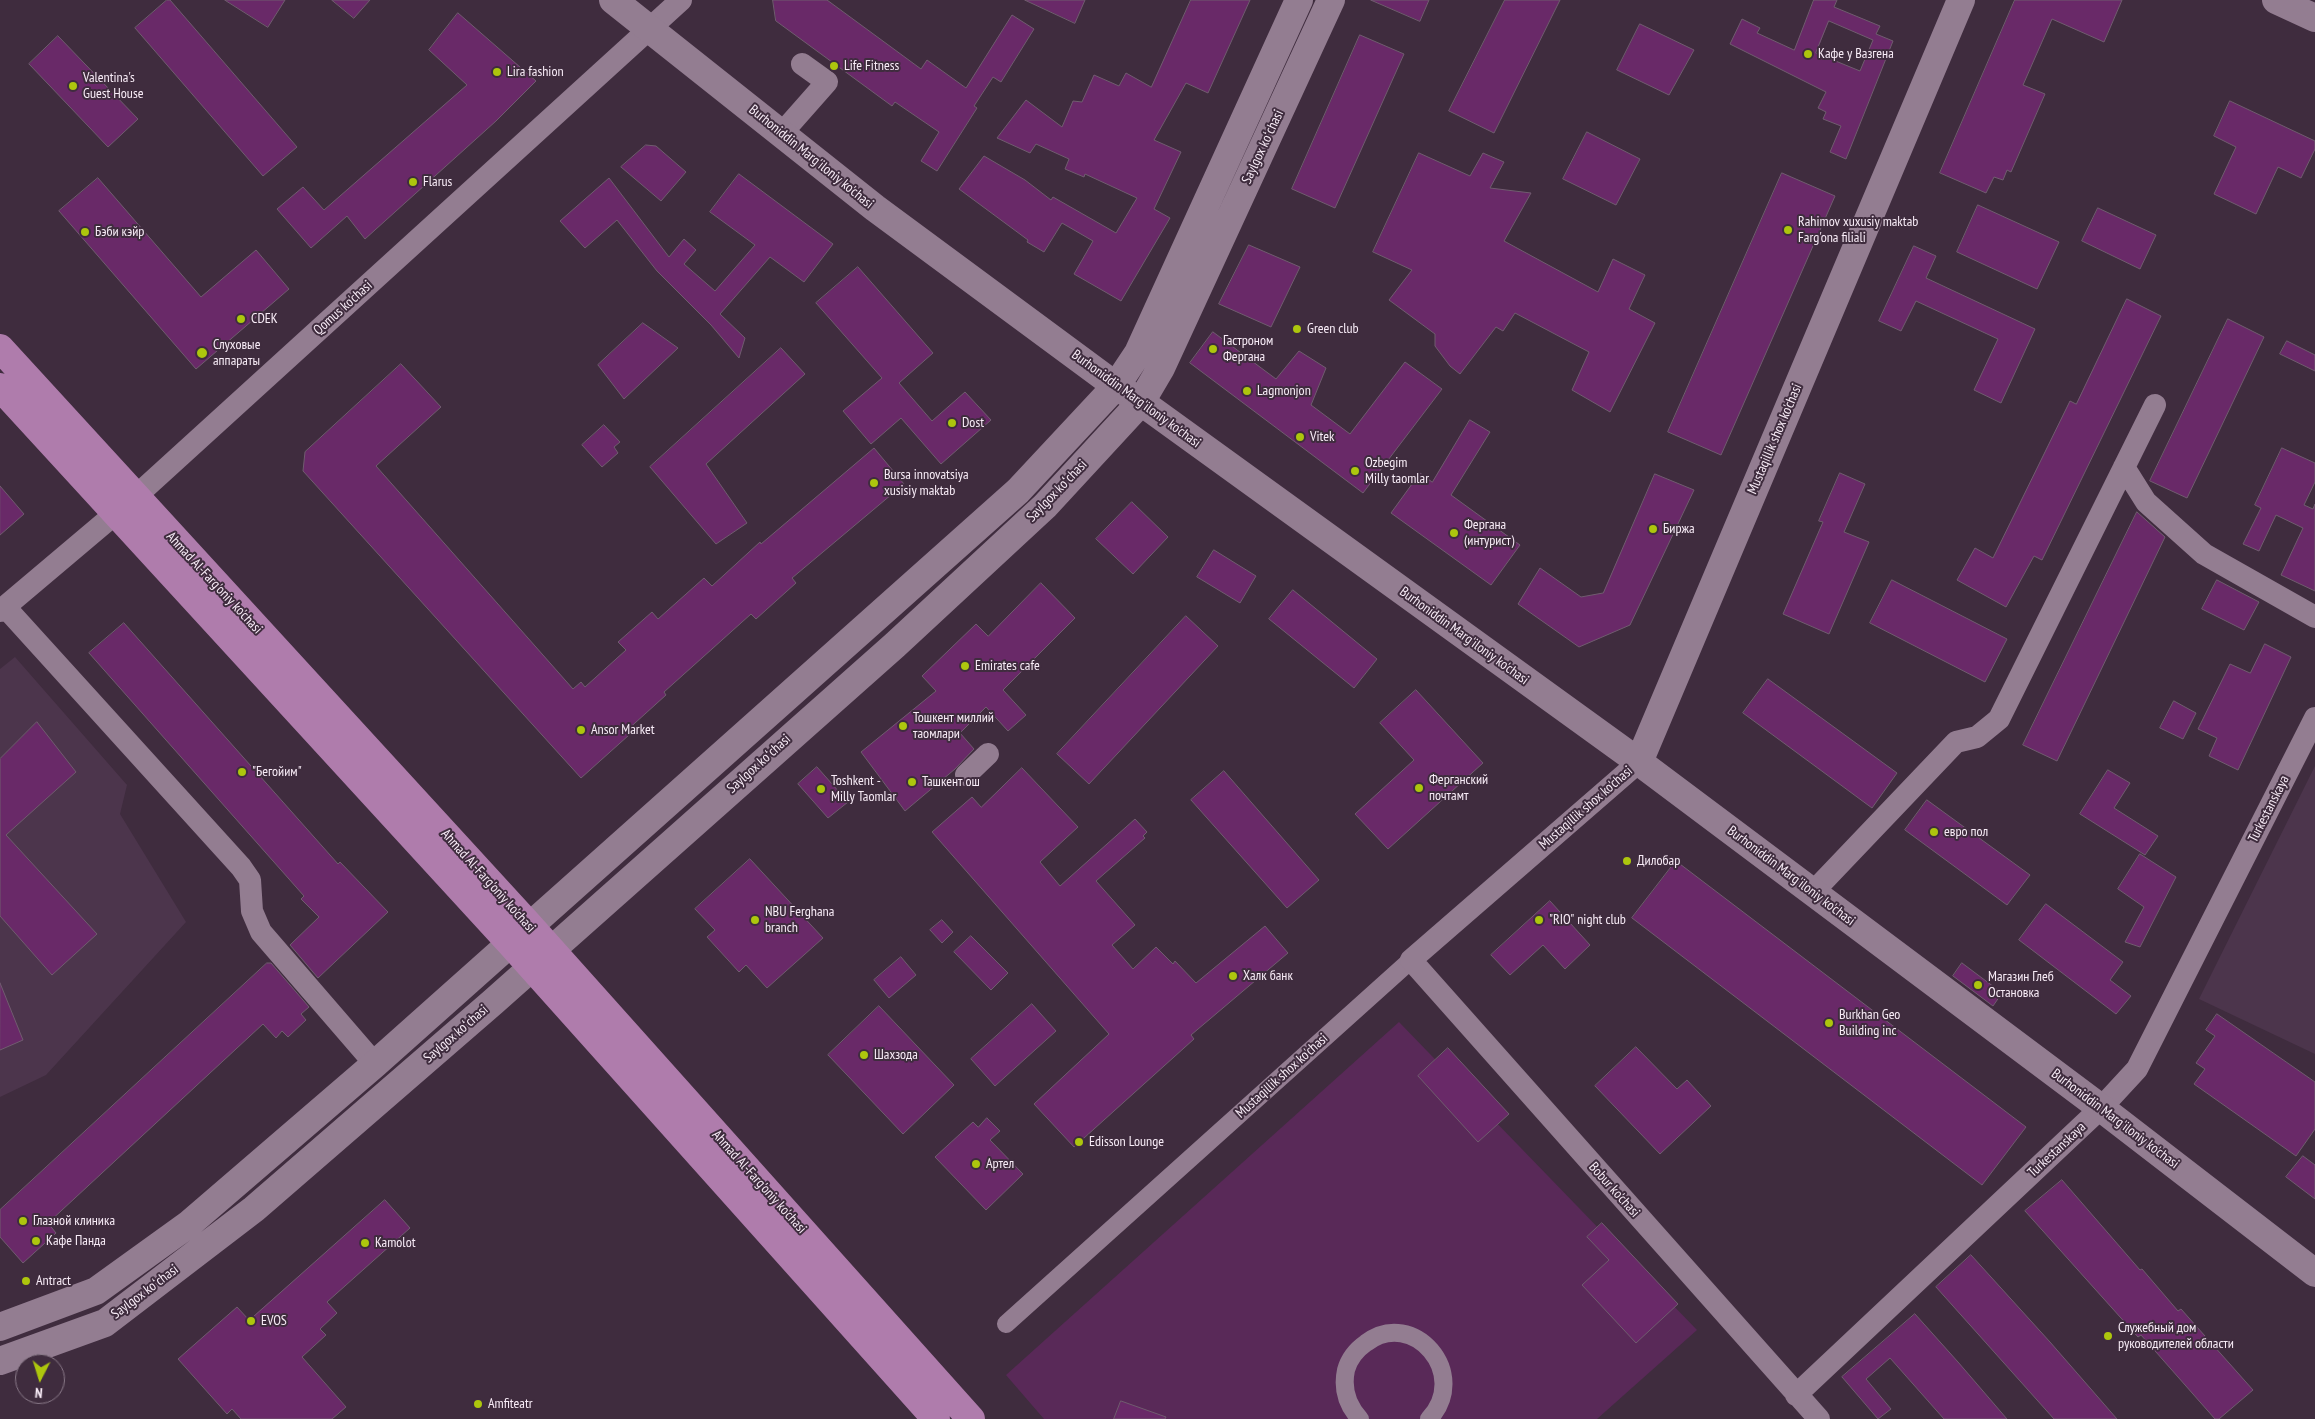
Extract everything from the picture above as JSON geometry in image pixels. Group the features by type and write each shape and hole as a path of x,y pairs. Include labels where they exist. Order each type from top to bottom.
{"main road":[{"name":"Burhoniddin Marg'iloniy ko'chasi","path":"613,0 651,28 875,208 1116,386 1141,402 1639,762 2101,1108 2315,1273"},
{"name":"Saylgox koʻchasi","path":"0,1327 96,1291 189,1224 375,1064 1018,491 1116,386 1138,353 1299,0"},
{"name":"Saylgox koʻchasi","path":"0,1361 105,1323 254,1208 541,959 895,645 1038,513 1141,402 1161,368 1331,0"},
{"name":"Mustaqillik shox ko'chasi","path":"1639,762 1960,0"},
{"path":"2276,0 2315,18"},
{"name":"Ahmad Al-Farg'oniy ko'chasi","path":"0,348 125,506"},
{"name":"Ahmad Al-Farg'oniy ko'chasi","path":"0,387 125,506 519,934 936,1419"},
{"name":"Ahmad Al-Farg'oniy ko'chasi","path":"541,959 971,1419"}],"street":[{"name":"Qomus ko'chasi","path":"2,609 125,506 681,0"},
{"path":"782,133 835,88 802,64"},
{"path":"1812,892 1956,742 1977,737 1999,719 2155,405"},
{"path":"2124,467 2146,502 2204,554 2315,618"},
{"path":"2,609 241,867 250,880 252,911 261,932 375,1064"},
{"name":"Turkestanskaya","path":"1796,1395 2101,1108 2137,1069 2315,718"},
{"path":"966,775 988,754"},
{"name":"Mustaqillik shox ko'chasi","path":"1006,1324 1411,960 1639,762"},
{"name":"Bobur ko'chasi","path":"1411,960 1819,1419"},
{"path":"1360,1419 1352,1411 1345,1396 1344,1379 1348,1363 1357,1349 1371,1339 1387,1334 1403,1334 1419,1340 1432,1350 1440,1364 1444,1380 1442,1396 1436,1411 1429,1419"}],"shaded area":[{"path":"15,657 127,785 120,814 186,922 46,1075 0,1097 0,669"},
{"path":"2315,766 2315,1054 2199,999"},
{"path":"1399,1022 1697,1330 1597,1419 1044,1419 1006,1375"}],"building":[{"path":"167,0 170,0 297,147 263,176 135,28"},
{"path":"225,0 285,0 268,27"},
{"path":"332,0 370,0 354,18"},
{"path":"773,0 827,0 921,69 927,60 966,88 1012,15 1034,29 1001,82 993,77 974,106 977,108 937,171 921,161 939,132 895,102 892,106 776,21"},
{"path":"1025,0 1085,0 1075,23"},
{"path":"1191,0 1250,0 1208,93 1186,83 1154,140 1181,152 1154,209 1170,218 1121,301 1074,274 1093,241 1062,223 1044,252 1027,242 1028,240 959,189 984,156 1025,180 1051,200 1053,197 1116,233 1137,198 1085,174 1084,177 1065,169 1069,159 1036,144 1030,153 997,138 1026,100 1062,127 1073,101 1082,102 1094,75 1119,86 1126,73 1151,87"},
{"path":"1371,0 1429,0 1420,21"},
{"path":"1505,0 1560,0 1494,133 1449,111"},
{"path":"1814,0 1837,0 1834,7 1880,26 1876,34 1893,41 1846,159 1830,152 1841,126 1823,119 1826,112 1818,108 1826,92 1730,44 1742,19 1760,28 1757,33 1794,50","holes":["1829,21 1873,40 1860,71 1816,53"]},
{"path":"2015,0 2122,0 2104,42 2052,19 2023,85 2045,94 2011,172 2007,170 2003,180 1994,177 1986,193 1940,173"},
{"path":"458,13 536,81 496,121 365,239 347,216 311,248 277,209 303,187 324,210 467,85 429,50"},
{"path":"1640,24 1694,50 1669,95 1617,70"},
{"path":"1360,35 1404,54 1335,208 1292,189"},
{"path":"58,36 138,119 108,147 29,64"},
{"path":"2230,101 2315,141 2315,149 2301,178 2278,167 2256,214 2214,194 2236,147 2214,136"},
{"path":"1587,132 1640,159 1616,205 1563,179"},
{"path":"646,145 656,146 686,172 661,201 621,167"},
{"path":"1419,153 1470,176 1483,153 1504,162 1490,188 1531,193 1504,241 1598,292 1613,259 1645,275 1629,309 1655,323 1610,412 1572,390 1589,352 1515,313 1503,331 1496,327 1460,374 1450,366 1435,346 1435,334 1389,300 1412,270 1373,252"},
{"path":"1782,173 1835,196 1721,455 1668,432"},
{"path":"739,174 833,244 804,282 770,257 720,314 745,338 739,358 711,325 657,271 617,220 585,248 560,221 609,178 669,257 684,239 696,250 684,264 715,291 755,245 710,212"},
{"path":"98,178 201,297 256,250 289,289 196,369 59,211"},
{"path":"1978,205 2059,242 2037,289 1957,252"},
{"path":"2098,208 2156,235 2140,269 2082,241"},
{"path":"1249,245 1300,267 1271,327 1219,304"},
{"path":"1914,246 1936,256 1926,278 2035,329 2001,403 1974,390 1998,339 1916,301 1901,331 1879,321"},
{"path":"858,267 933,353 899,383 932,421 965,392 991,420 941,464 901,418 871,444 843,411 882,378 816,303"},
{"path":"2127,299 2161,316 2042,560 2034,556 2006,607 1957,580 1975,548 1993,558 2070,401 2076,404"},
{"path":"2228,319 2264,337 2187,498 2150,481"},
{"path":"643,323 678,348 624,399 598,365"},
{"path":"1213,332 1276,379 1299,351 1326,368 1311,405 1350,434 1405,362 1442,389 1363,493 1190,363"},
{"path":"2287,341 2315,355 2315,371 2280,354"},
{"path":"781,348 805,374 706,464 747,523 716,544 650,467"},
{"path":"401,364 441,407 376,466 573,689 581,682 585,687 626,650 618,642 652,612 658,619 704,578 712,586 760,542 761,544 874,448 904,484 792,578 796,583 756,619 751,614 664,692 666,695 625,732 629,735 581,778 303,471 305,452"},
{"path":"1470,420 1490,432 1451,495 1520,545 1491,585 1391,513 1420,473 1432,482"},
{"path":"604,425 620,442 614,447 618,453 602,467 582,445"},
{"path":"2282,448 2315,463 2315,482 2304,505 2313,509 2315,504 2315,591 2281,575 2303,528 2276,515 2259,551 2243,544 2261,508 2255,505"},
{"path":"1840,473 1865,484 1844,532 1869,542 1829,634 1783,614 1823,522 1819,521"},
{"name":"Биржа","path":"1655,474 1694,490 1630,625 1579,647 1518,604 1540,568 1581,597 1603,593"},
{"path":"0,486 24,514 0,535"},
{"path":"1132,502 1168,537 1133,574 1096,539"},
{"path":"2137,512 2165,537 2057,761 2023,745"},
{"path":"1214,550 1256,576 1240,603 1197,577"},
{"path":"1892,580 2007,639 1985,682 1870,623"},
{"path":"2217,580 2259,602 2244,630 2202,609"},
{"path":"1041,583 1075,618 1003,690 1026,715 1008,731 986,707 960,733 974,749 955,769 905,811 861,752 936,691 922,676 976,624 988,636"},
{"path":"1293,590 1377,659 1354,688 1269,619"},
{"path":"1186,616 1218,646 1089,784 1057,754"},
{"path":"124,623 338,864 340,862 388,912 318,978 290,945 319,917 301,899 304,896 89,653"},
{"path":"2265,644 2291,657 2238,770 2209,756 2217,738 2198,729 2230,664 2250,673"},
{"path":"1768,679 1897,773 1872,808 1743,713"},
{"name":"Ферганский почтамт","path":"1416,690 1483,763 1388,849 1355,814 1414,760 1380,723"},
{"path":"2174,701 2196,713 2183,739 2160,728"},
{"path":"37,722 76,772 6,835 97,934 52,975 0,916 0,759"},
{"path":"817,767 848,802 828,818 798,784"},
{"path":"1022,768 1078,827 1040,862 1060,886 1135,819 1147,832 1143,836 1145,838 1096,881 1135,925 1112,945 1133,969 1156,947 1173,964 1175,961 1196,983 1265,926 1288,953 1191,1035 1194,1039 1074,1147 1034,1104 1109,1034 932,832 972,797 981,807"},
{"path":"2108,770 2130,783 2114,808 2158,836 2145,855 2080,814"},
{"path":"1224,771 1319,880 1287,908 1191,800"},
{"path":"1927,800 2030,875 2007,905 1905,830"},
{"path":"2140,854 2176,877 2140,947 2125,942 2144,907 2118,889"},
{"name":"NBU Ferghana branch","path":"750,859 823,938 767,988 746,965 739,972 707,937 715,930 695,909"},
{"name":"Burkhan Geo Building inc","path":"1676,861 2026,1127 1982,1185 1632,918"},
{"path":"1550,901 1590,945 1565,969 1543,945 1510,975 1491,955"},
{"path":"2046,904 2123,962 2110,980 2131,996 2116,1014 2019,940"},
{"path":"942,920 953,932 942,943 930,930"},
{"path":"971,936 1008,973 991,990 954,952"},
{"path":"901,957 916,975 889,998 874,980"},
{"path":"267,963 271,963 309,1007 301,1014 306,1020 288,1037 282,1031 276,1038 263,1024 48,1223 56,1233 23,1263 0,1237 0,1210"},
{"name":"Магазин Глеб Остановка","path":"1962,963 2002,993 1993,1006 1953,976"},
{"path":"0,983 23,1040 0,1050"},
{"path":"1032,1004 1056,1031 995,1086 971,1059"},
{"path":"879,1006 954,1085 903,1134 828,1055"},
{"path":"2217,1014 2315,1082 2315,1129 2296,1156 2194,1084 2205,1069 2196,1063 2215,1036 2206,1030"},
{"path":"1636,1047 1677,1089 1687,1080 1711,1106 1660,1154 1595,1086"},
{"path":"1448,1048 1509,1114 1478,1142 1418,1076"},
{"path":"987,1118 1000,1131 990,1140 1023,1174 986,1210 935,1157 973,1122 978,1127"},
{"path":"2303,1156 2315,1165 2315,1199 2286,1177"},
{"path":"2062,1180 2140,1270 2142,1269 2178,1311 2181,1309 2253,1390 2219,1419 2215,1419 2141,1335 2138,1337 2025,1211"},
{"path":"385,1200 410,1228 327,1302 337,1313 320,1329 326,1335 302,1357 346,1407 332,1419 241,1419 232,1409 227,1414 178,1359 237,1307 249,1320"},
{"path":"1602,1223 1678,1304 1636,1343 1582,1285 1609,1260 1587,1237"},
{"path":"1971,1255 2117,1419 2054,1419 1936,1287"},
{"path":"1915,1314 2007,1419 1944,1419 1890,1358 1866,1379 1891,1409 1878,1419 1842,1377"},
{"path":"1121,1401 1166,1417 1165,1419 1114,1419"}],"place":[{"name":"Кафе у Вазгена","path":"1808,54"},
{"name":"Life Fitness","path":"834,66"},
{"name":"Lira fashion","path":"497,72"},
{"name":"Valentina's Guest House","path":"73,86"},
{"name":"Flarus","path":"413,182"},
{"name":"Rahimov xuxusiy maktab Farg'ona filiali","path":"1788,230"},
{"name":"Бэби кэйр","path":"85,232"},
{"name":"CDEK","path":"241,319"},
{"name":"Green club","path":"1297,329"},
{"name":"Гастроном Фергана","path":"1213,349"},
{"name":"Слуховые аппараты","path":"202,353"},
{"name":"Lagmonjon","path":"1247,391"},
{"name":"Dost","path":"952,423"},
{"name":"Vitek","path":"1300,437"},
{"name":"Ozbegim Milly taomlar","path":"1355,471"},
{"name":"Bursa innovatsiya xusisiy maktab","path":"874,483"},
{"name":"Биржа","path":"1653,529"},
{"name":"Фергана (интурист)","path":"1454,533"},
{"name":"Emirates cafe","path":"965,666"},
{"name":"Тошкент миллий таомлари","path":"903,726"},
{"name":"Ansor Market","path":"581,730"},
{"name":"\"Бегойим\"","path":"242,772"},
{"name":"Ташкент ош","path":"912,782"},
{"name":"Ферганский почтамт","path":"1419,788"},
{"name":"Toshkent - Milly Taomlar","path":"821,789"},
{"name":"евро пол","path":"1934,832"},
{"name":"Дилобар","path":"1627,861"},
{"name":"NBU Ferghana branch","path":"755,920"},
{"name":"\"RIO\" night club","path":"1539,920"},
{"name":"Халк банк","path":"1233,976"},
{"name":"Магазин Глеб Остановка","path":"1978,985"},
{"name":"Burkhan Geo Building inc","path":"1829,1023"},
{"name":"Шахзода","path":"864,1055"},
{"name":"Edisson Lounge","path":"1079,1142"},
{"name":"Артел","path":"976,1164"},
{"name":"Глазной клиника","path":"23,1221"},
{"name":"Кафе Панда","path":"36,1241"},
{"name":"Kamolot","path":"365,1243"},
{"name":"Antract","path":"26,1281"},
{"name":"EVOS","path":"251,1321"},
{"name":"Служебный дом руководителей области","path":"2108,1336"},
{"name":"Amfiteatr","path":"478,1404"}]}
